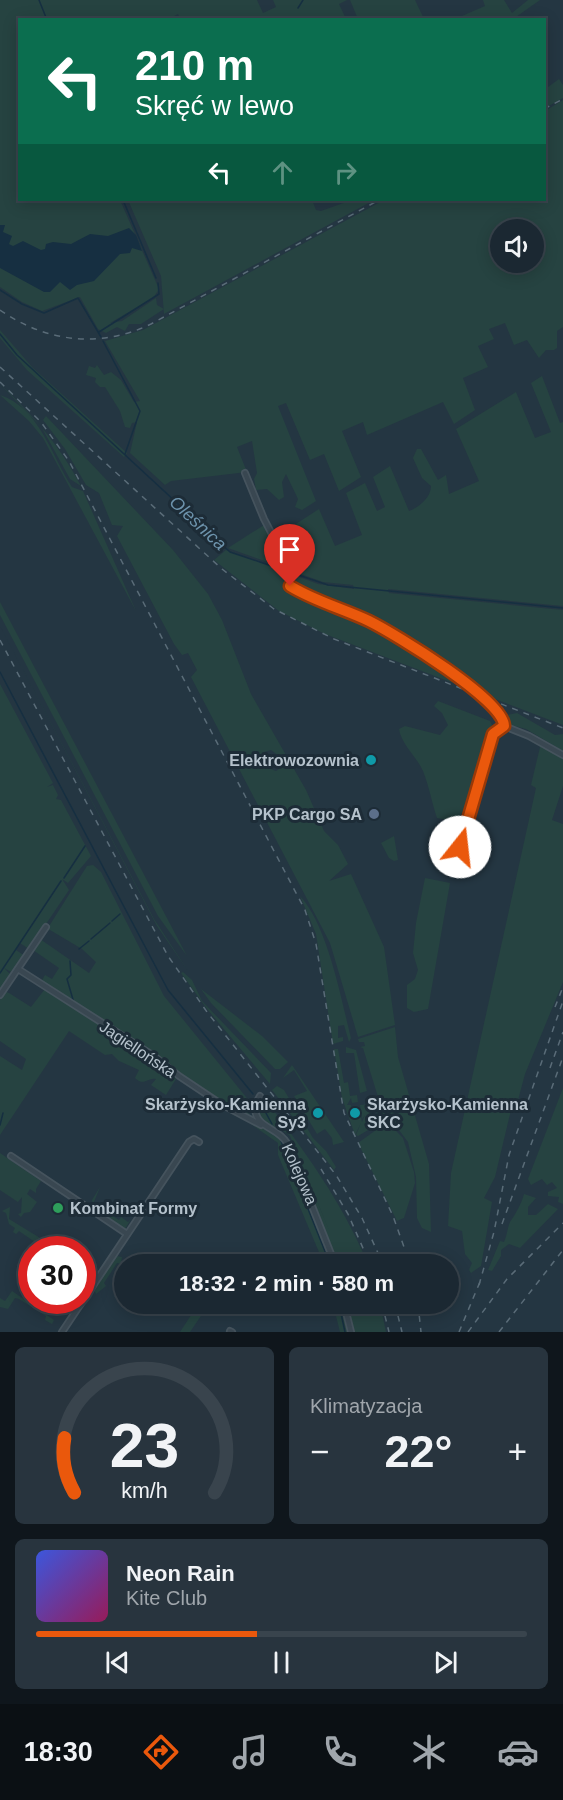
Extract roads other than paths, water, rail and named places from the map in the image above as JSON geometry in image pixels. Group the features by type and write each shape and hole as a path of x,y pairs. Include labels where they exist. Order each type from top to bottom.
{"street":[{"path":"245,473 264,519 288,565"},
{"path":"290,586 371,622 408,644 482,694 500,713 504,726"},
{"path":"504,726 530,736 563,755"},
{"path":"460,847 493,734 504,726"},
{"path":"0,995 46,927"},
{"name":"Jagiellońska","path":"18,969 154,1056 179,1076 244,1118 261,1125"},
{"path":"260,1096 255,1103 255,1112 261,1125"},
{"path":"244,1118 255,1112"},
{"name":"Kolejowa","path":"261,1125 282,1136 287,1143 331,1254"},
{"path":"62,1332 189,1142 194,1139 200,1142"},
{"path":"11,1156 127,1234"},
{"path":"346,1314 351,1332"}],"water":[{"path":"0,225 5,225 3,232 12,236 9,244 13,246 23,241 41,250 45,249 46,244 53,242 71,244 90,234 108,236 129,228 136,235 142,251 132,248 130,253 120,254 94,281 77,285 70,290 60,282 50,292 44,292 0,268"}],"waterway":[{"path":"39,0 46,18"},
{"path":"298,8 303,0"},
{"path":"123,201 156,278"},
{"path":"99,332 159,294 158,283"},
{"path":"0,290 22,304 44,313 78,298 101,337"},
{"name":"Oleśnica","path":"0,334 17,355 230,552 328,585 563,608"},
{"path":"103,341 140,411 125,454"},
{"path":"0,672 168,990 253,1094"},
{"path":"64,878 85,846"},
{"path":"0,973 61,881"},
{"path":"112,921 120,914"},
{"path":"91,939 110,923"},
{"path":"79,949 89,941"},
{"path":"70,961 71,975 67,979 74,1003"},
{"path":"261,1104 272,1124"},
{"path":"0,1125 3,1113"},
{"path":"281,1141 326,1254"},
{"path":"341,1314 345,1332"}],"railway":[{"path":"546,108 563,99"},
{"path":"0,310 18,321 55,335 93,339 132,332 151,324 377,201"},
{"path":"0,367 222,569 274,609 334,639 563,728"},
{"path":"0,382 41,422 69,461 305,910 316,944 344,1113 393,1216 406,1254"},
{"path":"0,640 168,956 207,1012 336,1175 362,1218 378,1254"},
{"path":"555,1007 563,987"},
{"path":"479,1285 494,1232 509,1155 563,1001"},
{"path":"550,1068 563,1032"},
{"path":"502,1224 563,1057"},
{"path":"321,1169 348,1214 366,1254"},
{"path":"468,1332 507,1279 563,1223"},
{"path":"499,1332 563,1250"},
{"path":"459,1332 482,1277"},
{"path":"384,1314 389,1332"},
{"path":"398,1314 402,1332"},
{"path":"419,1314 421,1332"}],"place":[{"name":"Elektrowozownia","path":"371,760"},
{"name":"PKP Cargo SA","path":"374,814"},
{"name":"Skarżysko-Kamienna Sy3","path":"318,1113"},
{"name":"Skarżysko-Kamienna SKC","path":"355,1113"},
{"name":"Kombinat Formy","path":"58,1208"}]}
